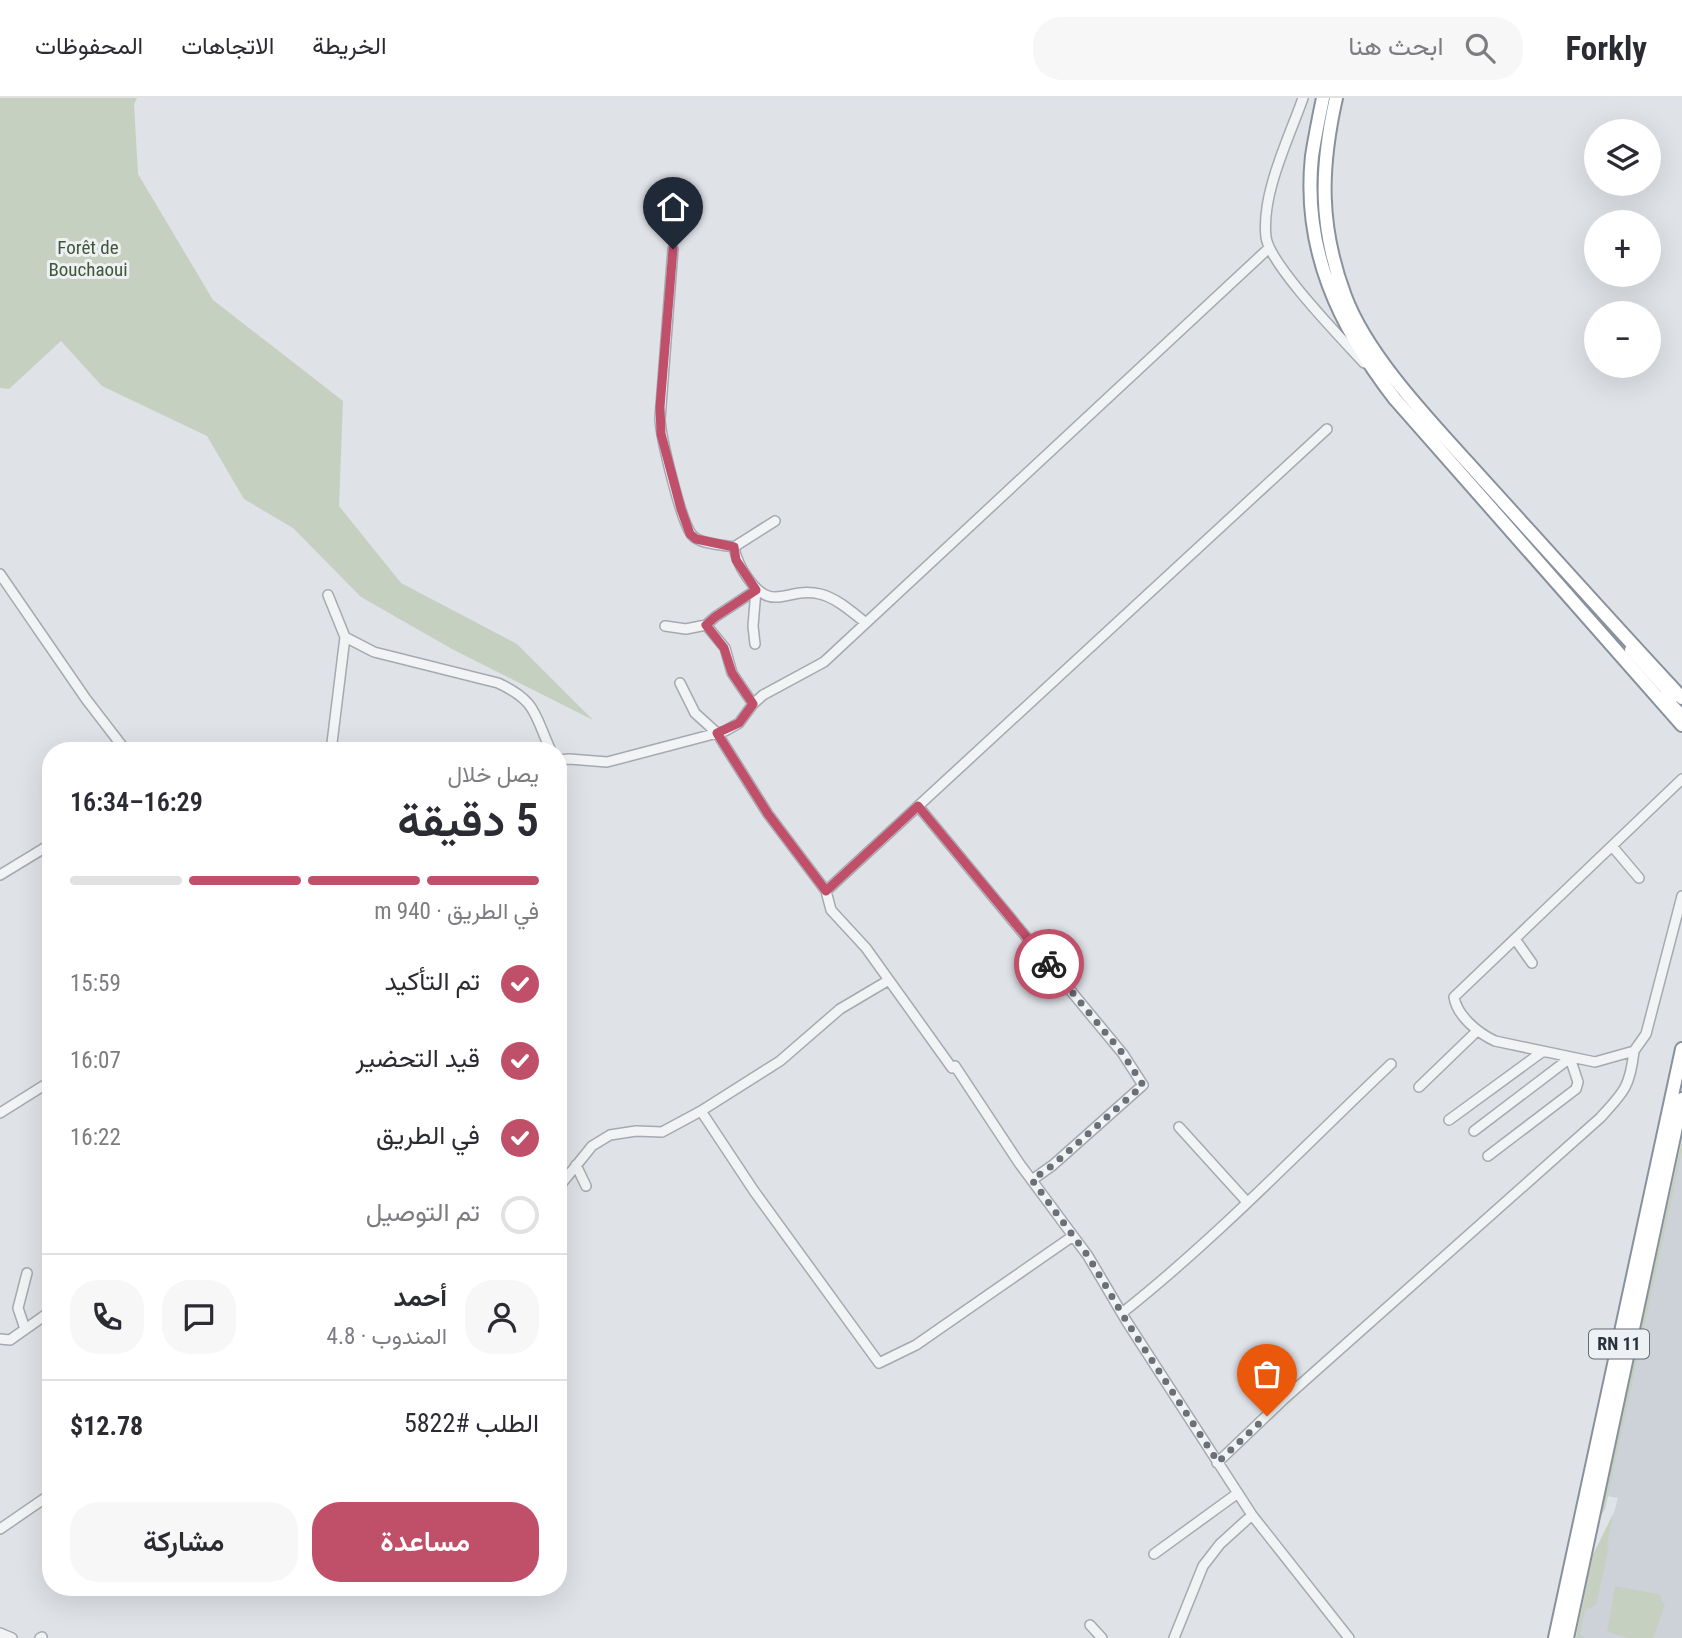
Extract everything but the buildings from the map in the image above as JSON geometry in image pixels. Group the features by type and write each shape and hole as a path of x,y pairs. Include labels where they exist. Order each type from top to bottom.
{"highway":[{"path":"1323,98 1312,157 1312,209 1319,254 1346,328 1381,381 1682,725"},
{"path":"1336,98 1328,134 1323,194 1330,248 1346,300 1362,331 1381,360 1452,445 1682,698"},
{"name":"RN 11","path":"1555,1638 1682,1049"},
{"name":"RN 11","path":"1567,1638 1682,1099"}],"main road":[{"path":"1556,561 1571,583 1682,708"},
{"path":"1544,570 1557,579 1682,715"}],"street":[{"path":"1303,98 1268,205 1266,236 1269,248 1315,310 1381,381"},
{"path":"567,759 607,762 717,733 739,723 753,704 772,690 824,662 1269,248"},
{"path":"673,249 660,407 661,434 690,534 696,539 734,547 775,521"},
{"path":"826,891 1327,429"},
{"path":"734,547 736,560 756,590 765,596 773,598 795,594 820,594 850,610 866,623"},
{"path":"0,574 86,699 119,742"},
{"path":"665,625 685,629 706,625 756,590"},
{"path":"755,644 752,626 756,590"},
{"path":"328,595 345,637 332,742"},
{"path":"706,625 724,648 732,673 753,704"},
{"path":"345,637 374,652 498,683 517,692 529,702 547,742"},
{"path":"680,683 695,713 717,733 768,814 826,891 831,910 866,947 1088,1256 1252,1515 1349,1638"},
{"path":"1634,1051 1595,1062 1494,1041 1477,1031 1456,1007 1454,997 1682,779"},
{"path":"918,806 1123,1054 1143,1085 1053,1165 1032,1180"},
{"path":"1612,846 1639,878"},
{"path":"0,875 42,849"},
{"path":"1218,1463 1283,1400 1600,1118 1624,1092 1632,1070 1634,1051 1646,1034 1682,896"},
{"path":"1515,939 1532,962"},
{"path":"567,1176 592,1146 610,1135 636,1131 662,1132 701,1111 780,1061 840,1009 889,980"},
{"path":"1419,1087 1477,1031"},
{"path":"1449,1120 1542,1052"},
{"path":"1474,1131 1570,1058"},
{"path":"1488,1156 1576,1089 1578,1082 1570,1058"},
{"path":"1122,1313 1149,1292 1247,1202 1391,1064"},
{"path":"0,1113 42,1087"},
{"path":"701,1111 754,1191 879,1363 916,1345 1073,1236"},
{"path":"1179,1127 1247,1202"},
{"path":"576,1165 586,1186"},
{"path":"25,1329 18,1308 27,1273"},
{"path":"0,1339 10,1340 42,1317"},
{"path":"1154,1554 1238,1493"},
{"path":"0,1528 42,1500"},
{"path":"1174,1638 1203,1566 1220,1544 1252,1515"},
{"path":"1090,1625 1102,1638"},
{"path":"0,1633 12,1638"}],"shaded area":[{"path":"1682,1152 1682,1638 1576,1638 1592,1557 1614,1513 1618,1498 1607,1496"}],"green space":[{"name":"Forêt de Bouchaoui","path":"0,98 137,98 134,104 138,174 213,300 343,401 339,506 401,583 517,644 593,720 452,649 361,597 293,528 244,499 207,436 102,386 61,341 9,389 0,388"},
{"path":"1682,1140 1682,1152 1605,1509 1599,1518"},
{"path":"1613,1514 1607,1546 1609,1547 1596,1605 1585,1610 1580,1634 1584,1638 1576,1638 1592,1557"},
{"path":"1615,1586 1661,1595 1665,1605 1653,1638 1629,1638 1607,1632"}],"way so far":[{"path":"1049,964 1123,1054 1143,1085 1053,1165 1032,1180 1088,1256 1127,1322 1218,1462 1267,1416"}],"route":[{"path":"673,249 660,407 661,434 690,534 696,539 734,547 736,560 756,590 706,625 724,648 732,673 753,704 739,723 717,733 768,814 826,891 918,806 1049,964"}]}
